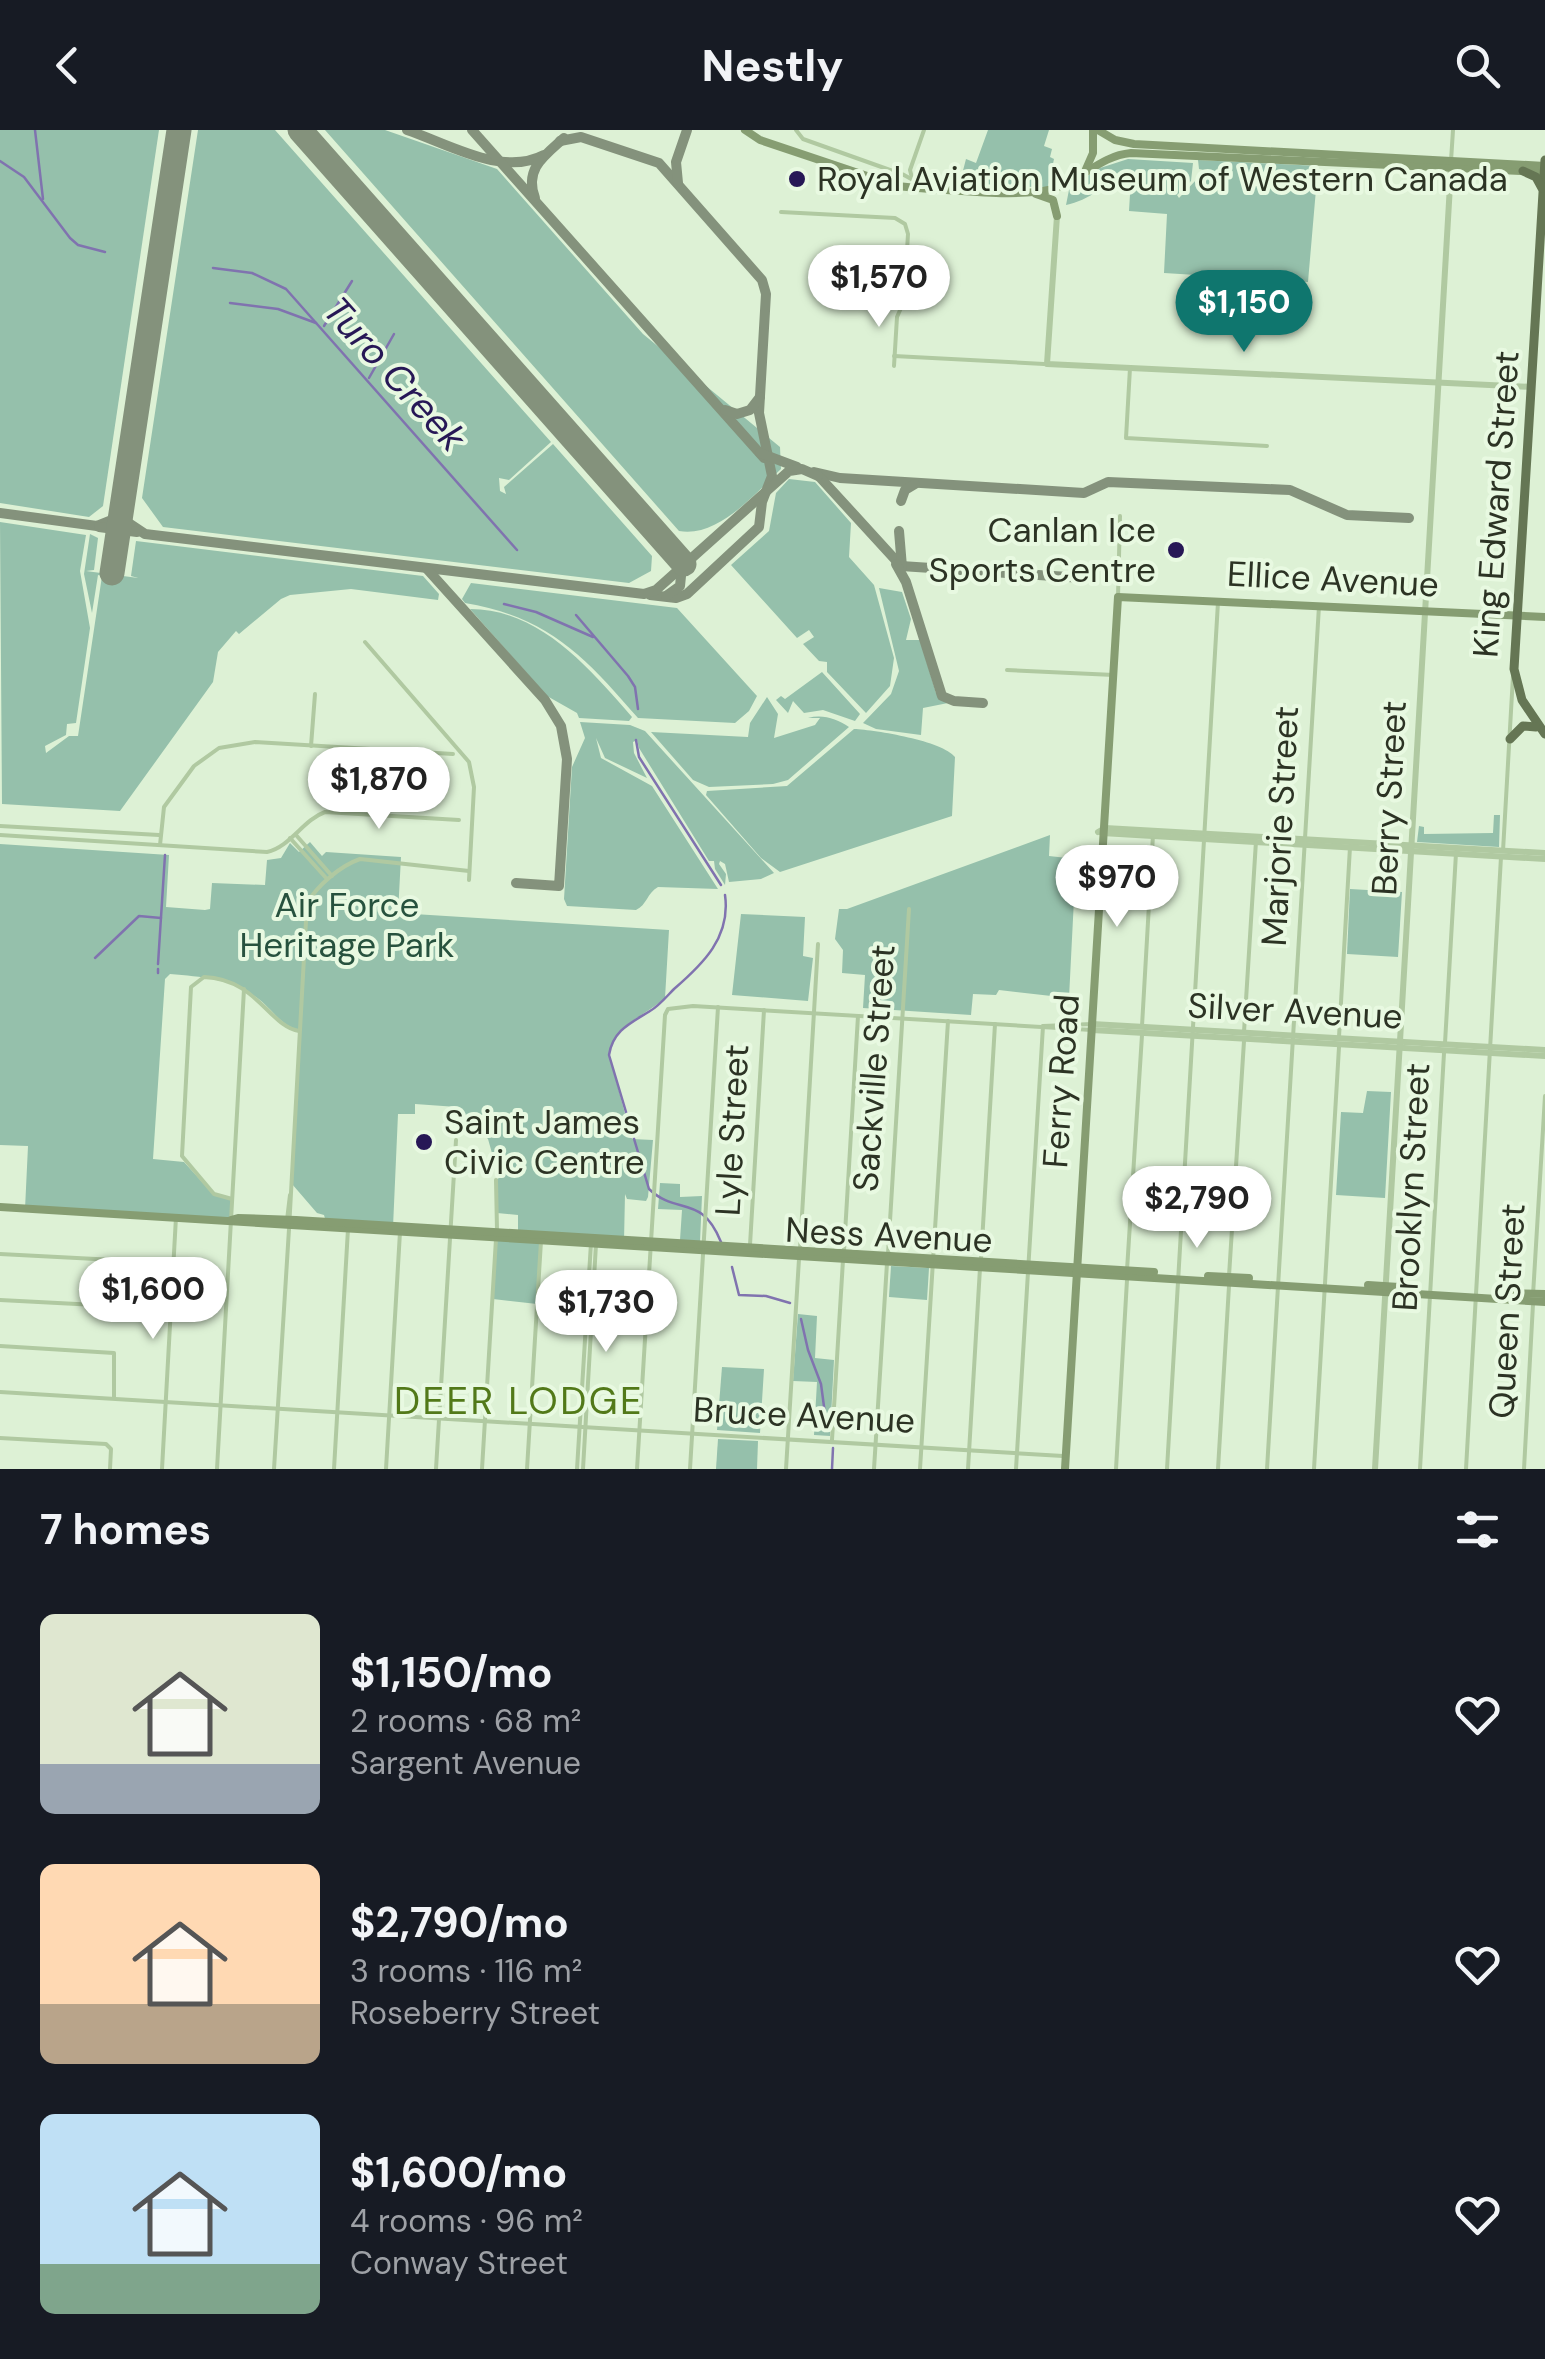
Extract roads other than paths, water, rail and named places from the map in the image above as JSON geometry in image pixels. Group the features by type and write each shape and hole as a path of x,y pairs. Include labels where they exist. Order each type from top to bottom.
{"main road":[{"path":"746,130 760,140 898,186 1030,192 1052,198 1057,216"},
{"path":"1084,172 1093,153 1095,130 1134,144 1324,158"},
{"path":"1030,192 1064,185 1106,158 1130,153 1545,167"},
{"path":"1451,164 1523,171 1545,167"},
{"name":"King Edward Street","path":"1514,668 1545,167"},
{"path":"1523,171 1534,176 1543,190"},
{"path":"1057,216 1064,185"},
{"path":"1532,387 1545,388"},
{"name":"Ellice Avenue","path":"1118,596 1545,616"},
{"name":"Ferry Road","path":"1065,1469 1118,596"},
{"path":"1514,668 1522,700 1542,731"},
{"path":"1510,739 1522,726 1542,731"},
{"name":"Ness Avenue","path":"0,1207 980,1265 1078,1267"},
{"name":"Ness Avenue","path":"1029,1267 1066,1266 1229,1280 1545,1298"}],"street":[{"path":"796,130 803,139 940,189"},
{"path":"913,180 910,170 924,130"},
{"name":"Berry Street","path":"1375,1469 1453,130"},
{"path":"781,212 895,218 903,222 908,234 904,301 897,317 894,366"},
{"path":"1048,364 1057,216"},
{"path":"894,356 1532,387"},
{"path":"1130,368 1126,438 1267,446"},
{"name":"Ferry Road","path":"1118,596 1120,516"},
{"path":"1167,1469 1218,602"},
{"name":"Marjorie Street","path":"1267,1469 1319,606"},
{"path":"364,642 469,762 474,782 469,880"},
{"name":"King Edward Street","path":"1466,1469 1514,668"},
{"path":"1007,670 1114,676"},
{"path":"312,746 315,694"},
{"path":"160,846 166,804 194,766 213,751 245,742 453,754"},
{"path":"0,836 267,852 277,850 325,812 459,820"},
{"path":"0,826 160,833"},
{"path":"1104,831 1545,856"},
{"path":"146,845 160,833"},
{"path":"1116,1469 1154,834"},
{"path":"293,836 330,878"},
{"path":"293,836 318,870 330,878"},
{"path":"1218,1469 1256,840"},
{"path":"1314,1469 1350,845"},
{"name":"Brooklyn Street","path":"1420,1469 1456,851"},
{"path":"316,891 349,863 364,859 469,871"},
{"path":"274,1469 305,911 320,882 318,870"},
{"name":"Sackville Street","path":"874,1469 909,909"},
{"path":"786,1469 818,944"},
{"path":"232,1199 214,1194 184,1162 181,1153 190,989 204,976 221,978 244,989 287,1028 301,1031"},
{"path":"217,1469 244,989"},
{"name":"Silver Avenue","path":"651,1245 668,1009 687,1005 1545,1053"},
{"path":"690,1469 718,1007"},
{"name":"Lyle Street","path":"750,1251 764,1010"},
{"path":"832,1442 858,1016"},
{"path":"920,1469 948,1021"},
{"path":"968,1469 995,1024"},
{"path":"1016,1469 1043,1026"},
{"name":"Queen Street","path":"1524,1469 1545,1096"},
{"path":"436,1469 456,1140"},
{"path":"482,1469 496,1180"},
{"path":"162,1469 176,1218"},
{"path":"334,1469 348,1227"},
{"path":"386,1469 400,1230"},
{"path":"527,1469 542,1239"},
{"path":"580,1469 594,1242"},
{"path":"637,1469 651,1245"},
{"path":"0,1254 115,1260 121,1267 120,1300 115,1306 0,1300"},
{"path":"0,1346 112,1352 116,1356 114,1399"},
{"name":"Bruce Avenue","path":"0,1392 1066,1456"},
{"path":"0,1438 106,1444 111,1449 110,1469"}],"waterway":[{"path":"35,130 43,199"},
{"path":"0,161 24,177 78,245 105,252"},
{"name":"Turo Creek","path":"213,268 252,273 286,289 517,550"},
{"path":"324,326 352,281"},
{"path":"230,303 278,309 316,323"},
{"path":"369,378 394,334"},
{"path":"504,604 536,612 593,637"},
{"path":"576,615 628,676 635,687 638,709"},
{"path":"636,740 639,757 721,885"},
{"path":"158,964 165,855"},
{"path":"721,1242 697,1211 669,1202 649,1189 609,1055 619,1033 660,1004 713,948 724,924 725,895"},
{"path":"95,958 139,916 161,918"},
{"path":"732,1267 739,1295 766,1296 790,1303"},
{"path":"801,1319 821,1384 827,1429"},
{"path":"832,1469 833,1448"}],"place":[{"name":"Royal Aviation Museum of Western Canada","path":"797,179"},
{"name":"Canlan Ice Sports Centre","path":"1176,550"},
{"name":"Saint James Civic Centre","path":"424,1142"}],"district":[{"name":"DEER LODGE","path":"519,1401"}],"park label":[{"name":"Air Force Heritage Park","path":"347,925"}]}
